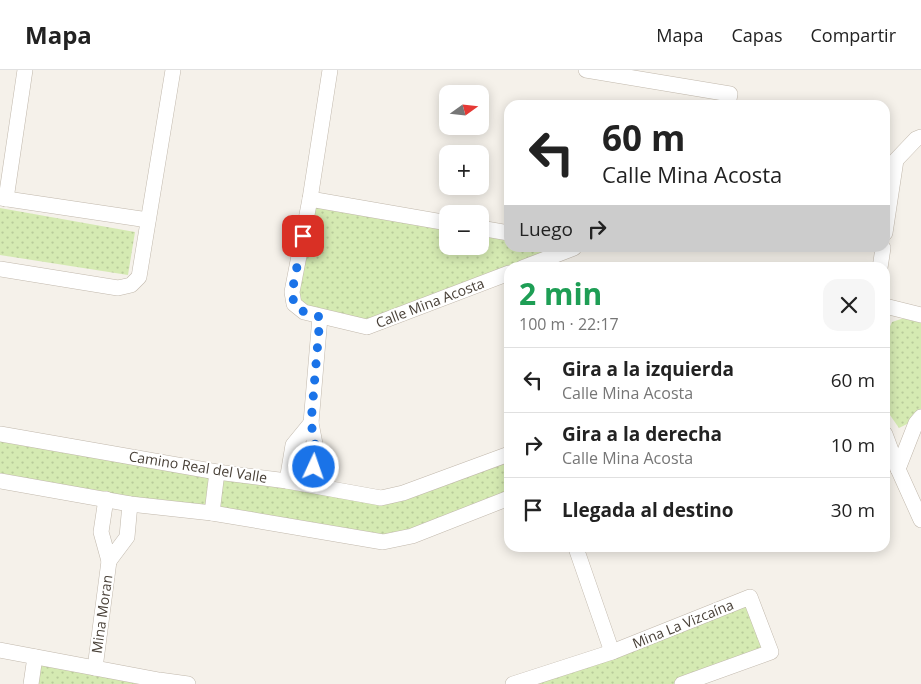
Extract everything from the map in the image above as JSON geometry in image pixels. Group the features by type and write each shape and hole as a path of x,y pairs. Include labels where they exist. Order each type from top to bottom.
{"street":[{"path":"25,70 3,198 148,220"},
{"path":"0,269 118,288 131,285 139,277 173,70"},
{"name":"Calle Mina Acosta","path":"330,70 310,200 292,292 294,304 304,312 366,327 504,275"},
{"path":"586,70 730,94 729,100"},
{"path":"890,200 896,160 916,138 921,137"},
{"path":"310,200 439,222"},
{"path":"489,230 504,232"},
{"path":"538,262 564,252"},
{"path":"890,307 921,315"},
{"path":"311,486 316,449 311,423 320,317"},
{"path":"898,468 916,423 921,417"},
{"path":"287,481 293,445 311,423"},
{"name":"Camino Real del Valle","path":"0,434 217,472 287,481 381,498 403,493 504,456"},
{"path":"890,447 921,520"},
{"path":"212,513 217,472"},
{"path":"0,481 130,504 212,513 383,542 412,536 504,500"},
{"name":"Mina Moran","path":"95,668 109,561 101,532 106,499"},
{"name":"Mina Moran","path":"109,561 127,537 130,504"},
{"path":"577,552 612,652"},
{"name":"Mina La Vizcaína","path":"512,684 612,652 750,597 771,652 682,684"},
{"name":"Mina Moran","path":"0,650 159,682 188,684"},
{"path":"31,684 35,657"}],"green space":[{"path":"310,199 439,222 439,255 489,255 489,230 504,232 504,252 563,252 536,262 504,262 504,270 367,327 294,304"},
{"path":"0,208 135,232 128,275 0,255"},
{"path":"913,315 921,317 921,414 915,420 899,428 890,415 890,326 892,322"},
{"path":"0,434 381,498 504,456 504,500 383,542 0,481"},
{"path":"750,597 771,652 682,684 513,684"},
{"path":"35,657 158,684 31,684"}],"route":[{"path":"303,236 292,292 294,304 304,312 320,317 311,423 316,449 314,467"}]}
